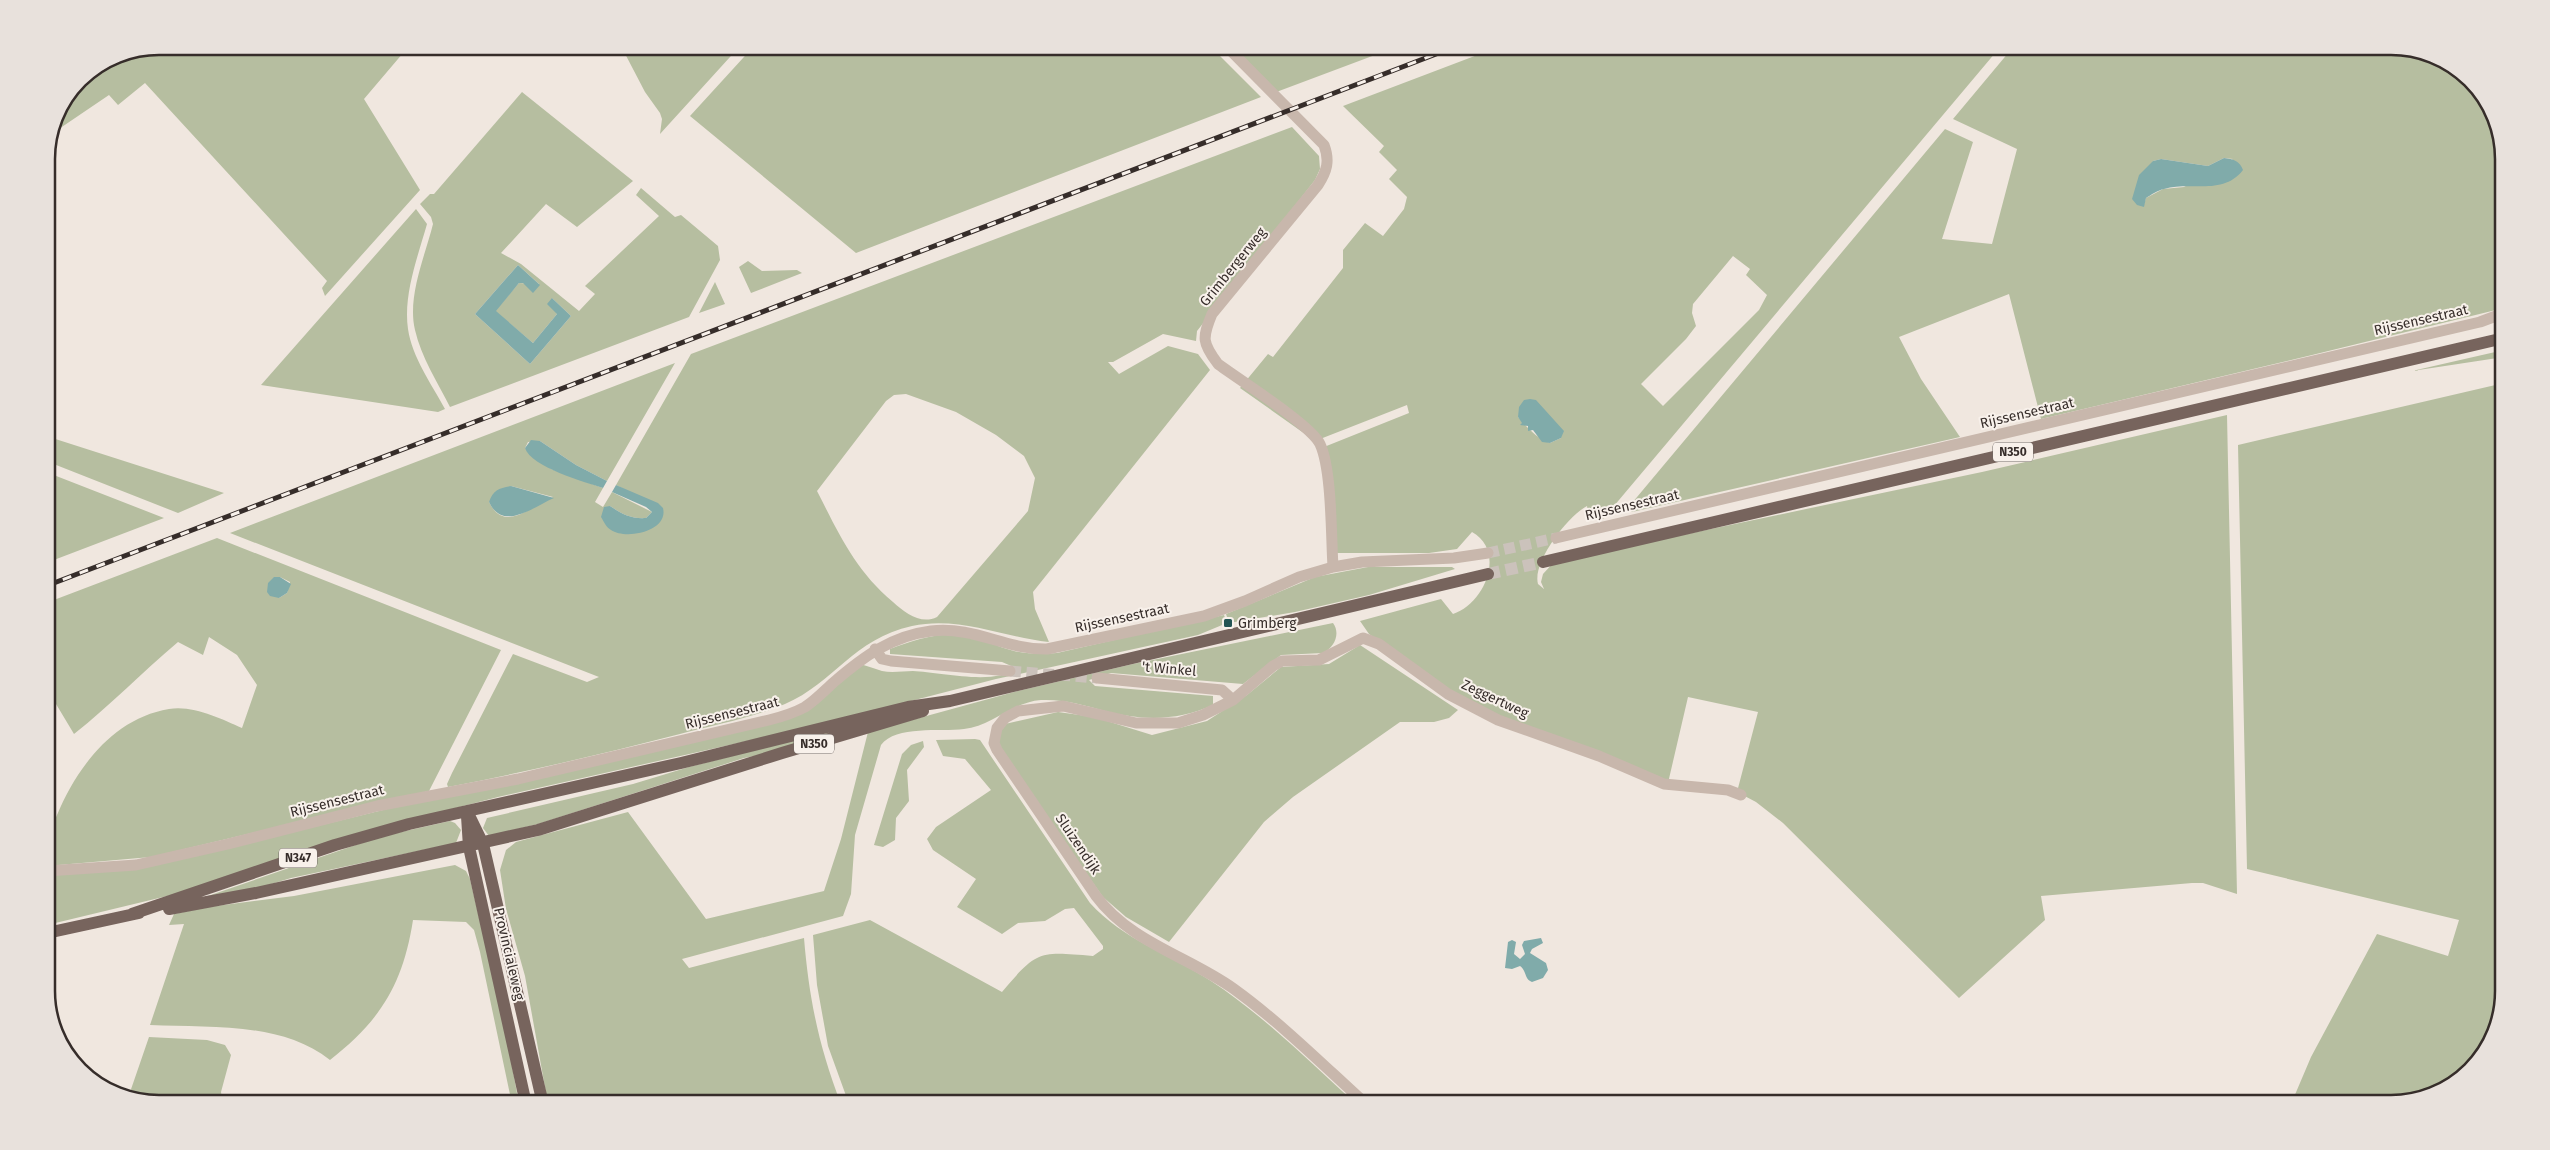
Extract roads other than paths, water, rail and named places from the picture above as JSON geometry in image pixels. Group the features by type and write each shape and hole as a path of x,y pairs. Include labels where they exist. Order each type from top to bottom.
{"main road":[{"name":"N350","path":"1543,562 2495,341"},
{"name":"N350","path":"467,811 671,765 899,709 950,701 1488,574"},
{"name":"N350","path":"469,847 538,830 782,753 921,712 950,701"},
{"path":"467,811 483,844"},
{"name":"Provincialeweg","path":"467,811 469,847 524,1095"},
{"name":"N347","path":"132,914 335,845 409,824 467,811"},
{"name":"Provincialeweg","path":"483,844 541,1095"},
{"name":"N347","path":"55,931 132,914 208,903 469,847"}],"street":[{"name":"Grimbergerweg","path":"1235,55 1324,145 1329,159 1325,174 1318,185 1212,314 1204,335 1206,350 1218,364 1307,428 1320,443 1326,465 1333,567"},
{"name":"Rijssensestraat","path":"1556,538 2480,322 2495,316"},
{"name":"Rijssensestraat","path":"55,870 136,865 377,806 518,779 769,720 805,706 859,660 875,649 908,636 943,630 975,633 1031,649 1062,647 1204,616 1245,601 1299,577 1333,567 1362,562 1454,558 1488,552"},
{"name":"Zeggertweg","path":"1233,700 1273,666 1282,661 1319,660 1333,655 1352,642 1366,638 1379,644 1464,704 1498,720 1599,756 1664,784 1728,790 1741,795"},
{"path":"875,649 882,659 891,662 1010,671"},
{"name":"'t Winkel","path":"1097,678 1222,690 1233,700"},
{"name":"Sluizendijk","path":"1233,700 1192,719 1167,723 1136,723 1063,706 1029,709 1005,718 997,728 994,743 1003,761 1096,896 1113,917 1139,937 1234,989 1356,1095"}],"water":[{"path":"2224,158 2236,161 2243,170 2226,183 2174,187 2162,190 2146,198 2144,207 2137,205 2132,199 2139,175 2153,161 2161,159 2208,166"},
{"path":"518,265 540,285 533,293 523,283 519,283 496,311 533,343 557,314 547,304 552,298 571,316 530,364 475,314"},
{"path":"1524,400 1536,400 1564,431 1561,438 1550,443 1542,442 1533,430 1528,431 1528,426 1520,425 1522,423 1518,417 1519,407"},
{"path":"531,440 540,441 576,465 607,481 603,488 572,478 537,461 529,455 525,448"},
{"path":"616,485 658,503 663,508 663,516 659,523 653,528 635,534 618,533 609,529 601,517 604,507 610,506 623,514 636,518 646,518 652,512 646,507 612,492"},
{"path":"511,486 554,498 519,515 502,515 495,511 489,502 497,490"},
{"path":"274,577 280,577 291,584 287,593 279,598 270,596 267,592 268,583"},
{"path":"1541,938 1543,943 1532,949 1530,953 1546,963 1548,970 1543,978 1532,982 1529,981 1520,966 1512,969 1505,968 1508,942 1512,940 1516,942 1514,954 1520,959 1525,954 1522,945 1524,941"}],"tunnel":[{"path":"1488,553 1556,538"},
{"path":"1488,574 1543,562"},
{"path":"1010,671 1097,678"}],"railway":[{"path":"55,583 1433,55"}],"place":[{"name":"Grimberg","path":"1228,623"}]}
